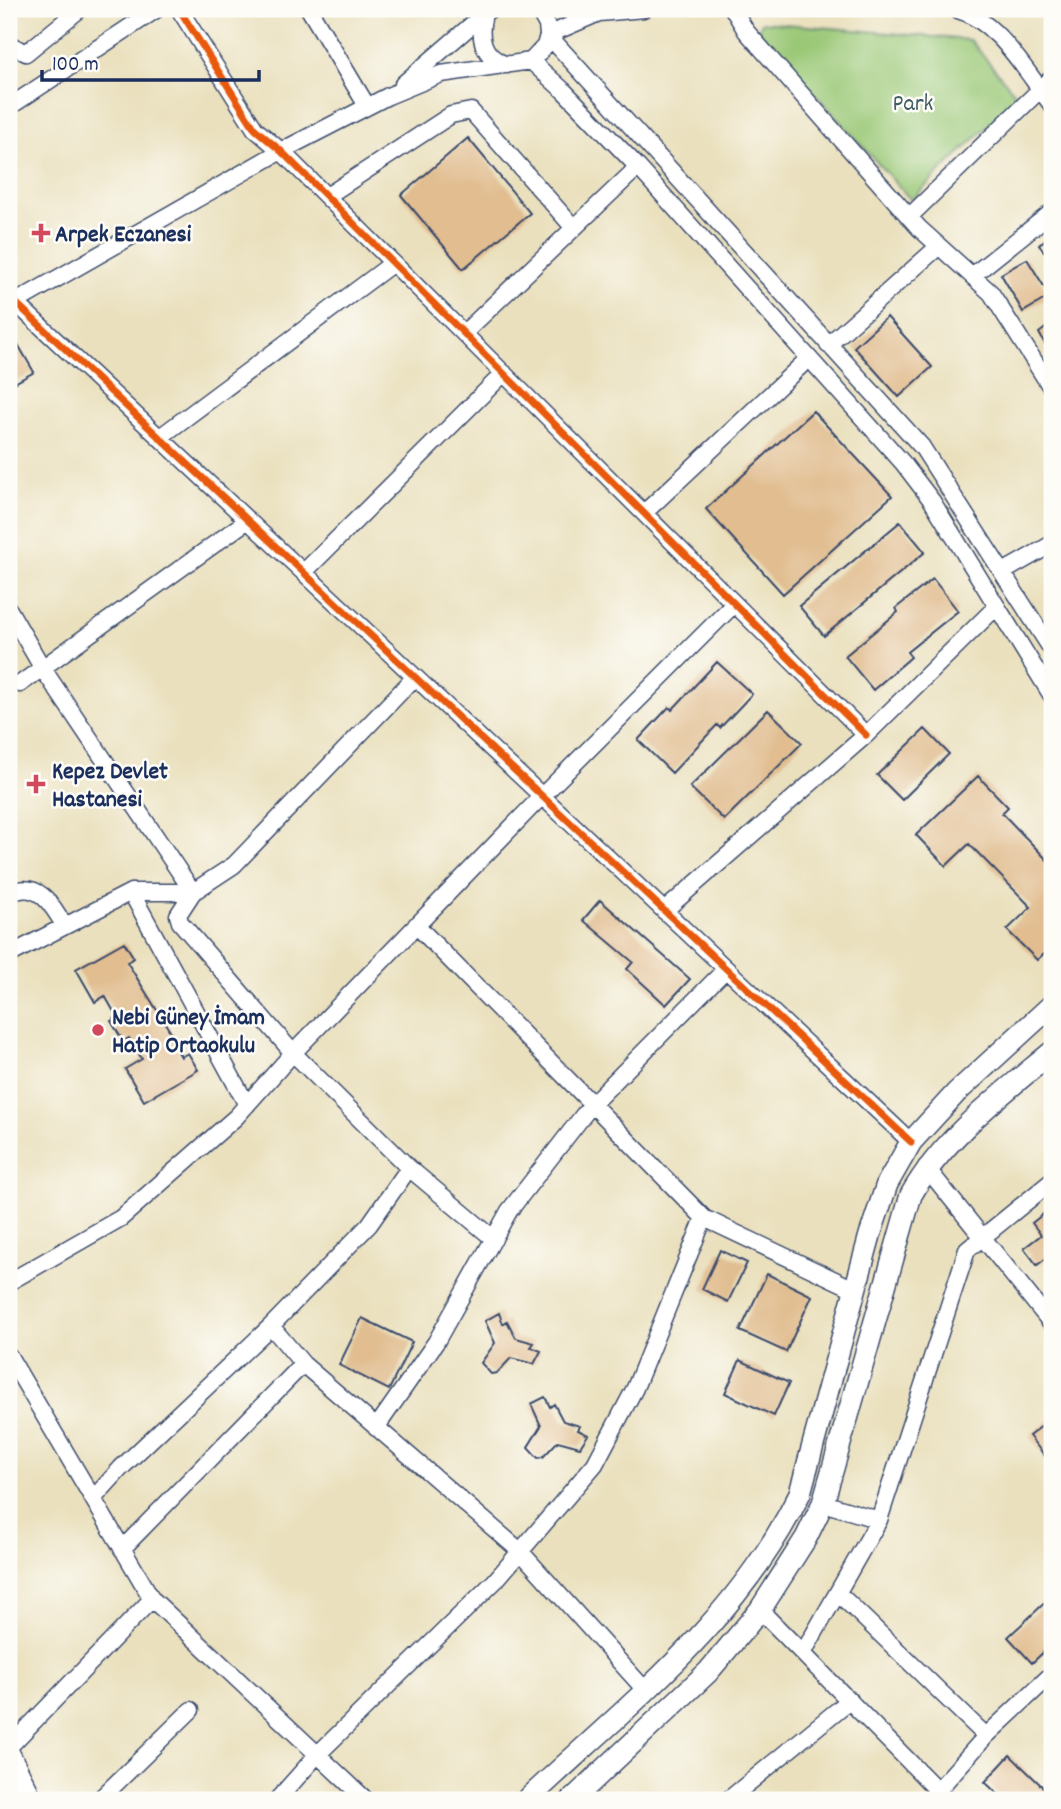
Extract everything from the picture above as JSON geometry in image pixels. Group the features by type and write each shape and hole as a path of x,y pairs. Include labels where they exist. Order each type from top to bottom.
{"main road":[{"path":"527,1800 704,1635 747,1581 784,1528 800,1493 887,1184 911,1142 956,1093 1052,1004"},
{"path":"572,1800 708,1672 760,1610 806,1538 823,1503 911,1195 926,1167 987,1107 1052,1052"},
{"path":"9,1754 32,1800"}],"street":[{"path":"9,44 26,53 80,9"},
{"path":"9,107 157,9"},
{"path":"179,9 255,129 281,150 866,735"},
{"path":"309,9 368,106"},
{"path":"538,9 547,24 548,35 545,46 531,61 441,74 388,96 281,150 11,300 911,1142"},
{"path":"562,9 599,13 644,9"},
{"path":"733,9 746,31 909,217 991,293 1051,384"},
{"path":"955,9 974,14 990,28 1046,83 1052,104"},
{"path":"388,96 486,11"},
{"path":"486,11 481,27 484,48 491,56 510,66"},
{"path":"548,35 599,13"},
{"path":"548,35 922,447 1052,650"},
{"path":"531,61 638,167 903,463 932,501 1052,696"},
{"path":"909,217 1046,83"},
{"path":"327,196 451,115 471,111 574,228"},
{"path":"464,333 638,167"},
{"path":"972,276 1052,212"},
{"path":"828,345 939,246"},
{"path":"160,437 393,262"},
{"path":"644,513 809,358"},
{"path":"304,572 504,373"},
{"path":"20,684 248,520"},
{"path":"1003,572 1052,544"},
{"path":"9,1282 121,1218 247,1105 416,925 734,604"},
{"path":"9,610 43,669 193,892"},
{"path":"664,911 866,735 990,613"},
{"path":"415,677 234,865 193,892 178,915 180,922 293,1054 409,1168 494,1239"},
{"path":"10,892 25,888 39,892 50,902 64,925"},
{"path":"9,954 131,892 193,892"},
{"path":"131,892 247,1105"},
{"path":"416,925 704,1218 856,1290"},
{"path":"376,1427 436,1342 509,1211 592,1104 726,969"},
{"path":"926,1167 1052,1324"},
{"path":"93,1499 121,1468 271,1326 369,1225 409,1168"},
{"path":"803,1653 879,1520 967,1250 1052,1181"},
{"path":"277,1800 317,1755 495,1581 595,1464 635,1388 704,1218"},
{"path":"271,1326 303,1364 520,1551 646,1690"},
{"path":"9,1356 152,1599 366,1800"},
{"path":"122,1549 303,1364"},
{"path":"823,1503 879,1520"},
{"path":"839,1594 986,1736"},
{"path":"9,1747 152,1599"},
{"path":"760,1610 850,1700 938,1797 986,1736 1052,1674"},
{"path":"728,1800 850,1700"},
{"path":"99,1800 191,1710"}],"green space":[{"name":"Park","path":"762,22 970,40 1018,97 911,200 758,31"}],"building":[{"path":"468,138 530,213 463,269 401,195"},
{"path":"1052,233 1052,261 1039,245"},
{"path":"1027,259 1050,296 1023,312 1001,274"},
{"path":"887,317 932,367 899,397 854,347"},
{"path":"1052,323 1052,357 1039,333"},
{"path":"9,329 34,372 9,386"},
{"path":"813,411 892,496 783,594 706,509"},
{"path":"900,522 925,552 824,636 799,606"},
{"path":"933,579 958,611 907,652 911,657 873,690 845,656 898,612 896,608"},
{"path":"717,662 752,694 720,728 717,725 672,773 638,740 669,707 672,710"},
{"path":"768,710 802,743 724,820 690,787"},
{"path":"925,729 949,754 902,800 877,775"},
{"path":"978,776 1008,807 1002,813 1052,865 1052,946 1037,960 1007,930 1031,907 969,844 946,866 916,835"},
{"path":"600,900 690,979 666,1005 627,969 633,962 583,920"},
{"path":"124,942 134,958 127,962 173,1036 170,1038 181,1057 188,1053 198,1070 144,1101 125,1069 142,1059 129,1038 123,1041 111,1021 117,1017 105,996 95,1002 76,969"},
{"path":"1052,1207 1052,1254 1037,1265 1024,1248 1041,1235 1032,1223"},
{"path":"720,1250 747,1263 728,1302 702,1289"},
{"path":"767,1274 812,1296 786,1352 740,1331"},
{"path":"499,1313 503,1324 507,1321 516,1338 534,1343 531,1347 541,1351 534,1364 511,1358 497,1373 491,1374 481,1363 495,1343 485,1321"},
{"path":"362,1318 412,1342 389,1390 339,1365"},
{"path":"740,1360 789,1383 774,1416 725,1393"},
{"path":"545,1397 550,1407 554,1404 563,1421 580,1426 578,1430 588,1435 580,1447 558,1441 543,1457 538,1458 528,1447 541,1426 531,1404"},
{"path":"1052,1418 1052,1465 1029,1436"},
{"path":"1052,1596 1052,1644 1032,1663 1008,1637"},
{"path":"1010,1755 1052,1796 1052,1800 1004,1800 985,1782"}],"cycle path":[{"path":"179,9 255,129 281,151 866,735"},
{"path":"9,292 15,302 911,1142"}],"place":[{"name":"Arpek Eczanesi","path":"41,233"},
{"name":"Kepez Devlet Hastanesi","path":"36,784"},
{"name":"Nebi Güney İmam Hatip Ortaokulu","path":"98,1030"}]}
